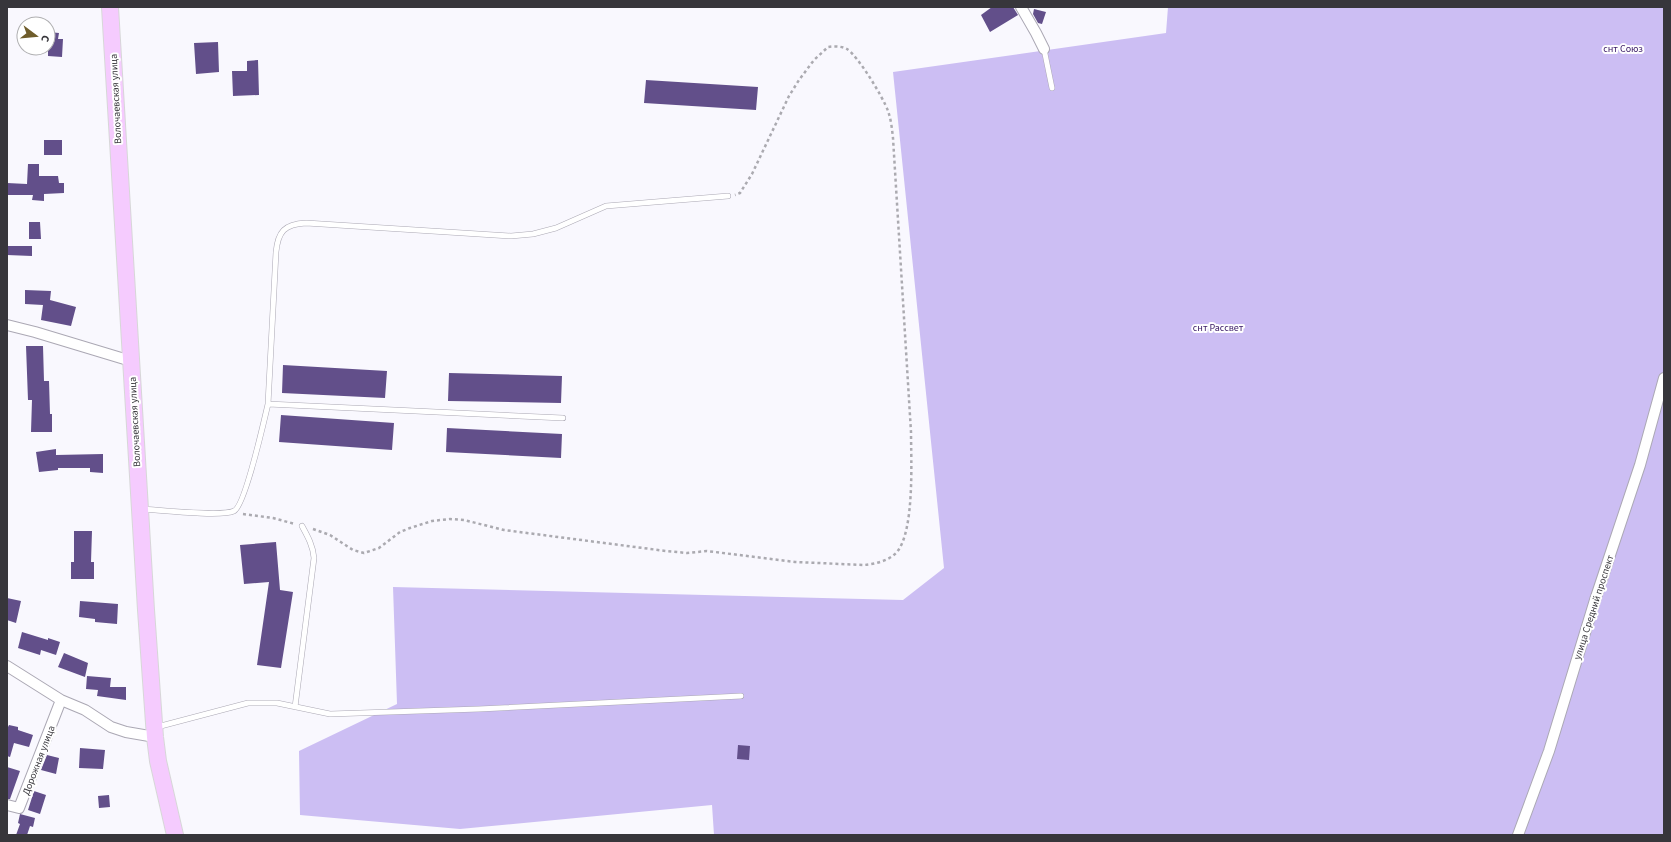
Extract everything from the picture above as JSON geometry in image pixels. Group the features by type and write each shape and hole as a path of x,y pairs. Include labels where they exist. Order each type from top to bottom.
{"main road":[{"name":"Волочаевская улица","path":"110,7 155,732 160,771 175,835"}],"street":[{"path":"1020,7 1044,49"},
{"path":"7,325 131,360"},
{"name":"улица Средний проспект","path":"1518,835 1548,751 1595,600 1640,465 1664,378"},
{"path":"7,666 61,700 85,710 111,727 126,732 155,732"},
{"name":"Дорожная улица","path":"7,805 19,808 61,700"}],"lane":[{"path":"1044,49 1052,88"},
{"path":"140,508 230,513 236,510 239,506 257,451 268,404 276,252 279,236 289,227 306,223 511,236 533,234 556,228 606,206 728,196"},
{"path":"268,404 563,418"},
{"path":"295,707 314,558 313,549 302,526"},
{"path":"155,732 248,703 278,703 330,714 479,709 741,696"}],"path":[{"path":"230,513 273,518 302,526 330,535 353,550 364,553 379,548 400,532 410,528 432,521 450,519 464,520 504,530 666,551 687,553 707,551 796,562 838,565 870,564 885,560 895,554 900,547 907,524 911,479 911,432 893,138 888,112 884,102 866,73 850,52 840,46 828,47 814,60 789,96 744,188 740,192 728,196"}],"green space":[{"name":"снт Рассвет","path":"1168,7 1664,7 1664,835 714,835 712,805 460,829 300,815 299,751 397,704 393,587 903,600 944,568 893,72 1166,33"}],"building":[{"path":"992,7 1013,7 1018,15 990,32 981,15"},
{"path":"1034,9 1046,12 1042,24 1038,23 1033,14"},
{"path":"56,33 59,33 58,39 63,39 62,57 48,56 56,56"},
{"path":"218,42 219,72 196,74 194,43"},
{"path":"258,60 259,95 233,96 232,71 247,71 247,61"},
{"path":"646,80 758,87 756,110 644,103"},
{"path":"44,140 62,140 62,155 44,155"},
{"path":"28,164 39,164 39,176 58,176 59,183 64,183 64,193 44,194 44,201 32,200 33,195 7,195 7,183 27,184"},
{"path":"29,222 40,222 41,239 29,239"},
{"path":"7,246 32,246 32,256 7,255"},
{"path":"25,290 51,291 50,300 76,307 71,326 41,320 43,305 25,304"},
{"path":"26,346 43,346 44,381 49,381 52,432 31,432 32,400 28,400"},
{"path":"283,365 387,371 385,398 282,393"},
{"path":"449,373 562,376 561,403 448,401"},
{"path":"281,415 394,423 392,450 279,442"},
{"path":"447,428 562,434 561,458 446,452"},
{"path":"56,449 56,455 103,454 103,473 90,472 90,468 58,468 58,470 39,472 36,452"},
{"path":"74,531 92,531 91,562 94,562 94,579 71,579 71,562 74,562"},
{"path":"276,542 280,590 293,592 281,668 257,665 269,582 244,584 240,545"},
{"path":"7,598 21,601 16,623 7,620"},
{"path":"80,601 118,604 117,624 95,622 95,619 79,617"},
{"path":"22,632 60,642 56,655 41,650 40,655 18,648"},
{"path":"64,653 88,663 85,677 58,667"},
{"path":"87,676 111,678 110,687 126,687 126,700 97,696 98,690 86,689"},
{"path":"9,725 18,727 18,730 33,735 29,747 14,743 10,757 7,756 7,727"},
{"path":"738,745 750,746 749,760 737,759"},
{"path":"80,748 105,750 103,769 79,768"},
{"path":"47,755 59,758 56,774 41,770"},
{"path":"7,767 20,771 10,799 7,799"},
{"path":"34,791 46,795 40,814 28,810"},
{"path":"109,795 110,807 99,808 98,796"},
{"path":"20,814 35,818 33,827 30,826 27,835 16,835 20,824 18,823"}],"park label":[{"name":"снт Союз","path":"1623,48"}]}
